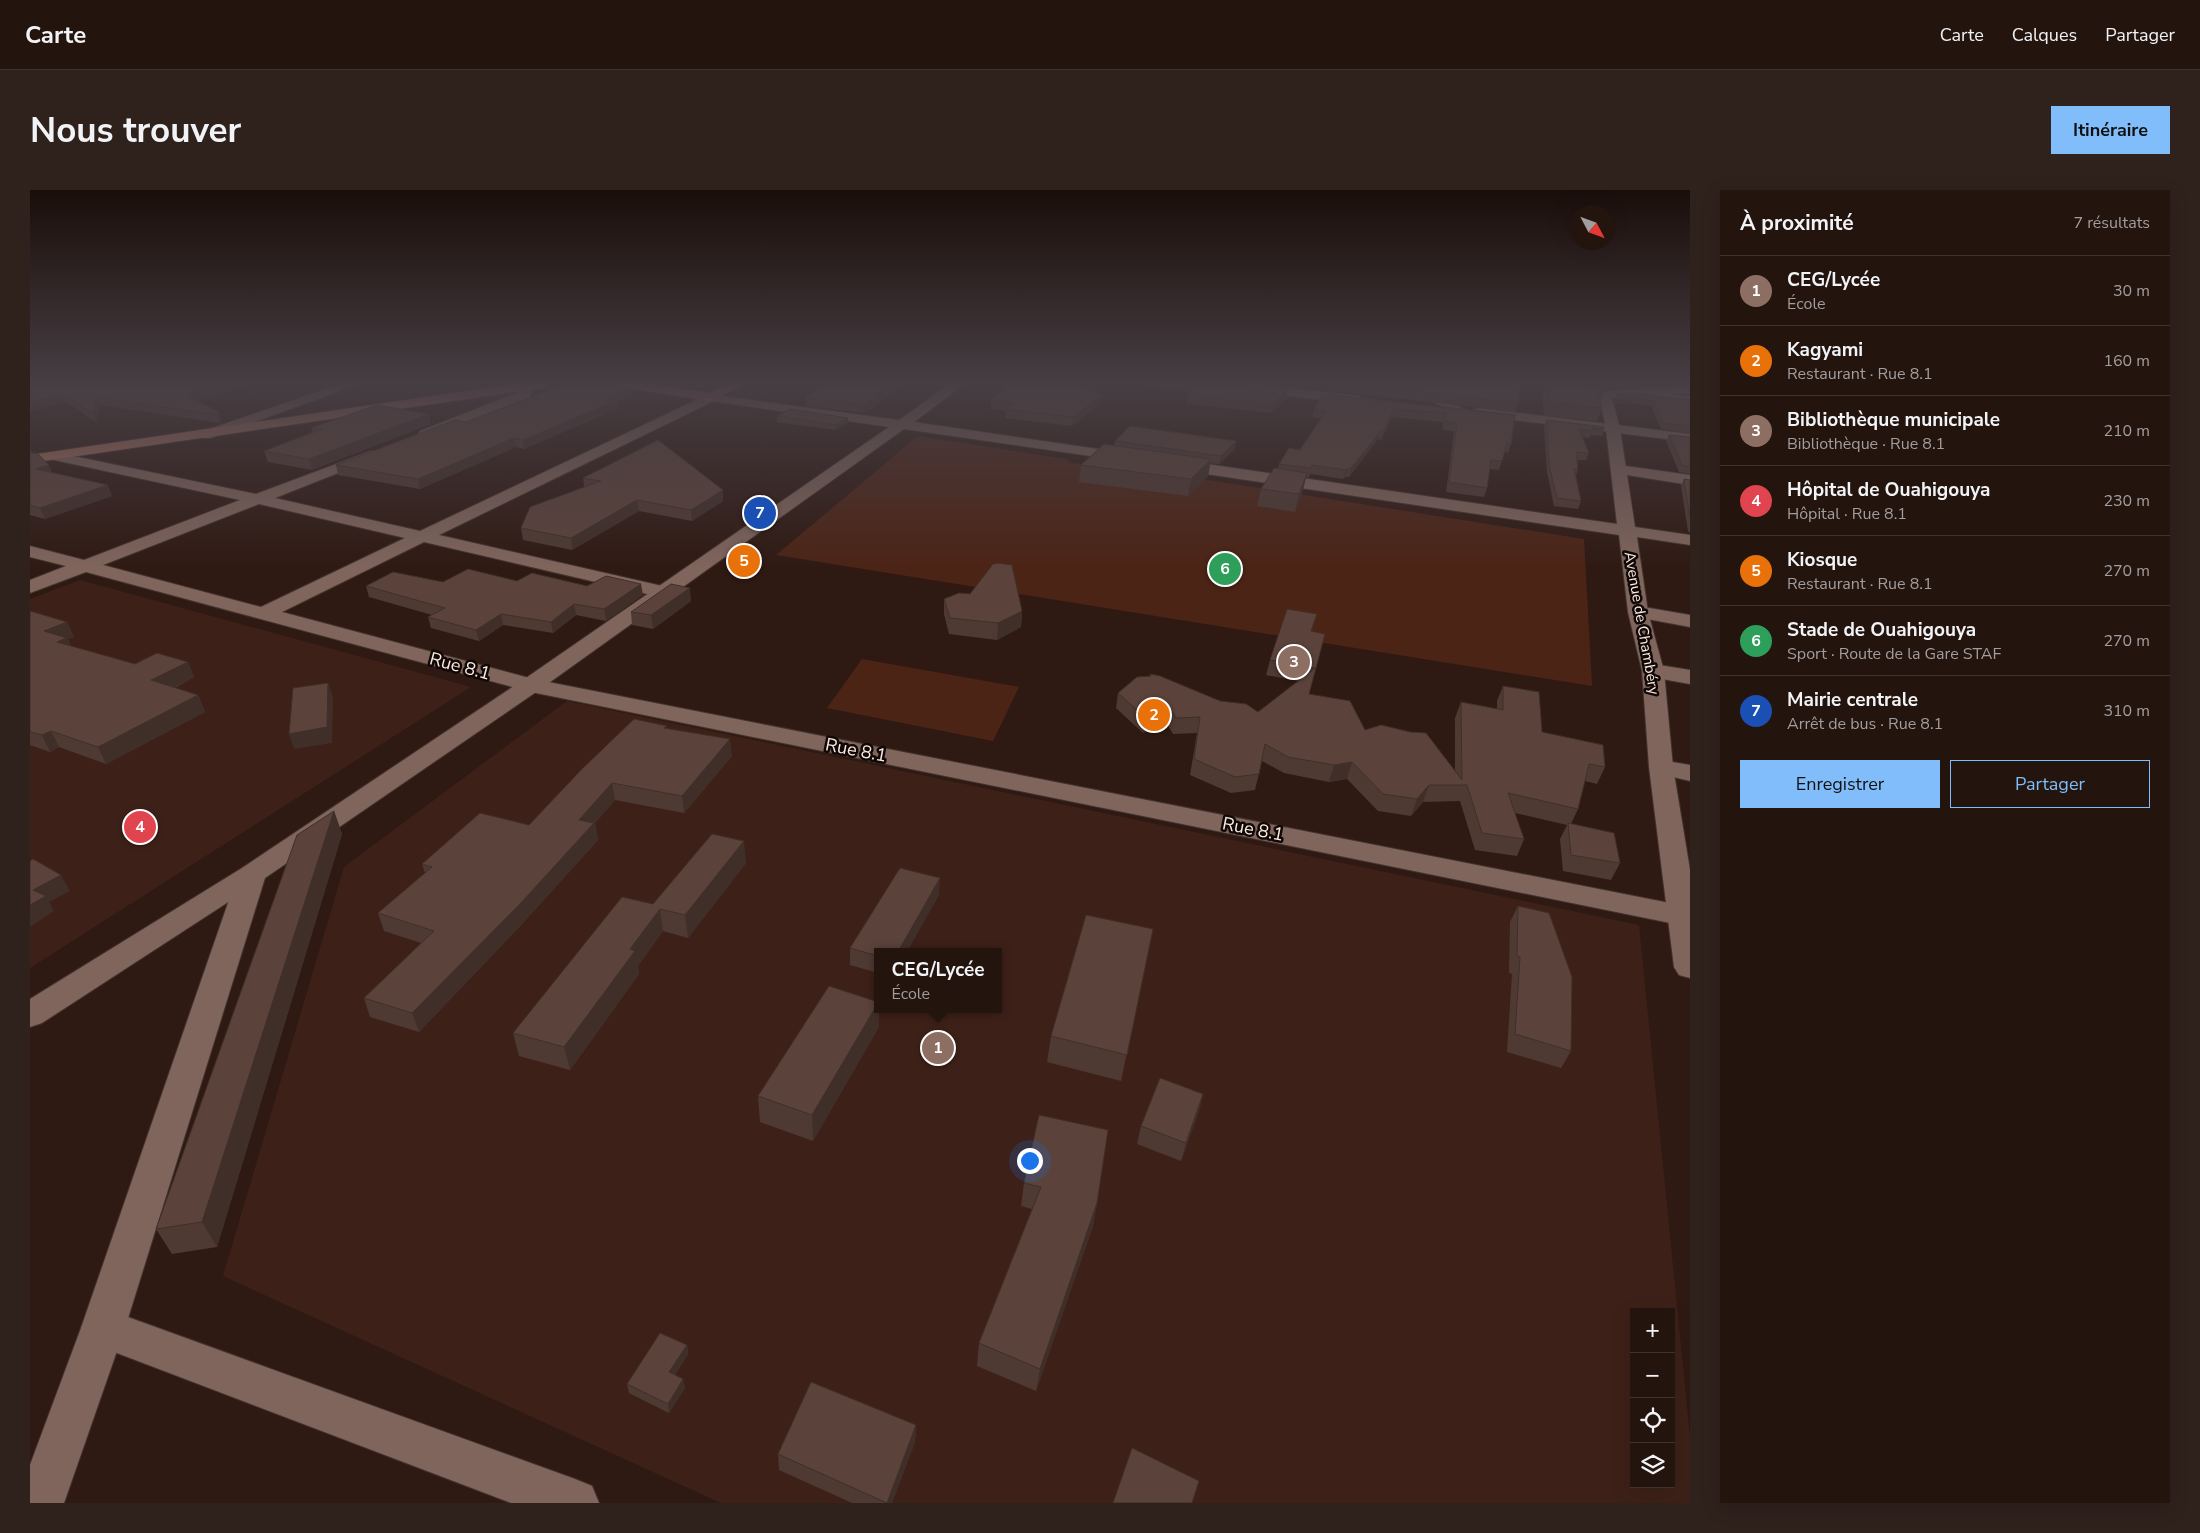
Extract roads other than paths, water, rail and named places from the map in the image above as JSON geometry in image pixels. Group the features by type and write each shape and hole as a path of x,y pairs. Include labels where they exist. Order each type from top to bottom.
{"main road":[{"path":"30,459 132,445"}],"street":[{"path":"264,613 611,445"},
{"path":"30,1015 252,874 531,685 872,445"},
{"path":"1041,445 1690,540"},
{"name":"Avenue de Chambéry","path":"1615,445 1638,612 1653,671 1661,767 1686,916 1690,967"},
{"path":"30,587 387,449"},
{"path":"54,456 424,536 664,592"},
{"path":"1619,470 1690,480"},
{"name":"Rue 8.1","path":"30,550 531,685 1686,916"},
{"path":"1638,612 1690,621"},
{"path":"1653,671 1690,677"},
{"path":"1661,767 1690,773"},
{"path":"40,1503 103,1328 252,874"},
{"path":"103,1328 575,1503"}],"place":[{"name":"Mairie centrale","path":"760,513"},
{"name":"Kiosque","path":"744,561"},
{"name":"Stade de Ouahigouya","path":"1225,569"},
{"name":"Bibliothèque municipale","path":"1294,662"},
{"name":"Kagyami","path":"1154,715"},
{"name":"Hôpital de Ouahigouya","path":"140,827"},
{"name":"CEG/Lycée","path":"938,1048"}]}
